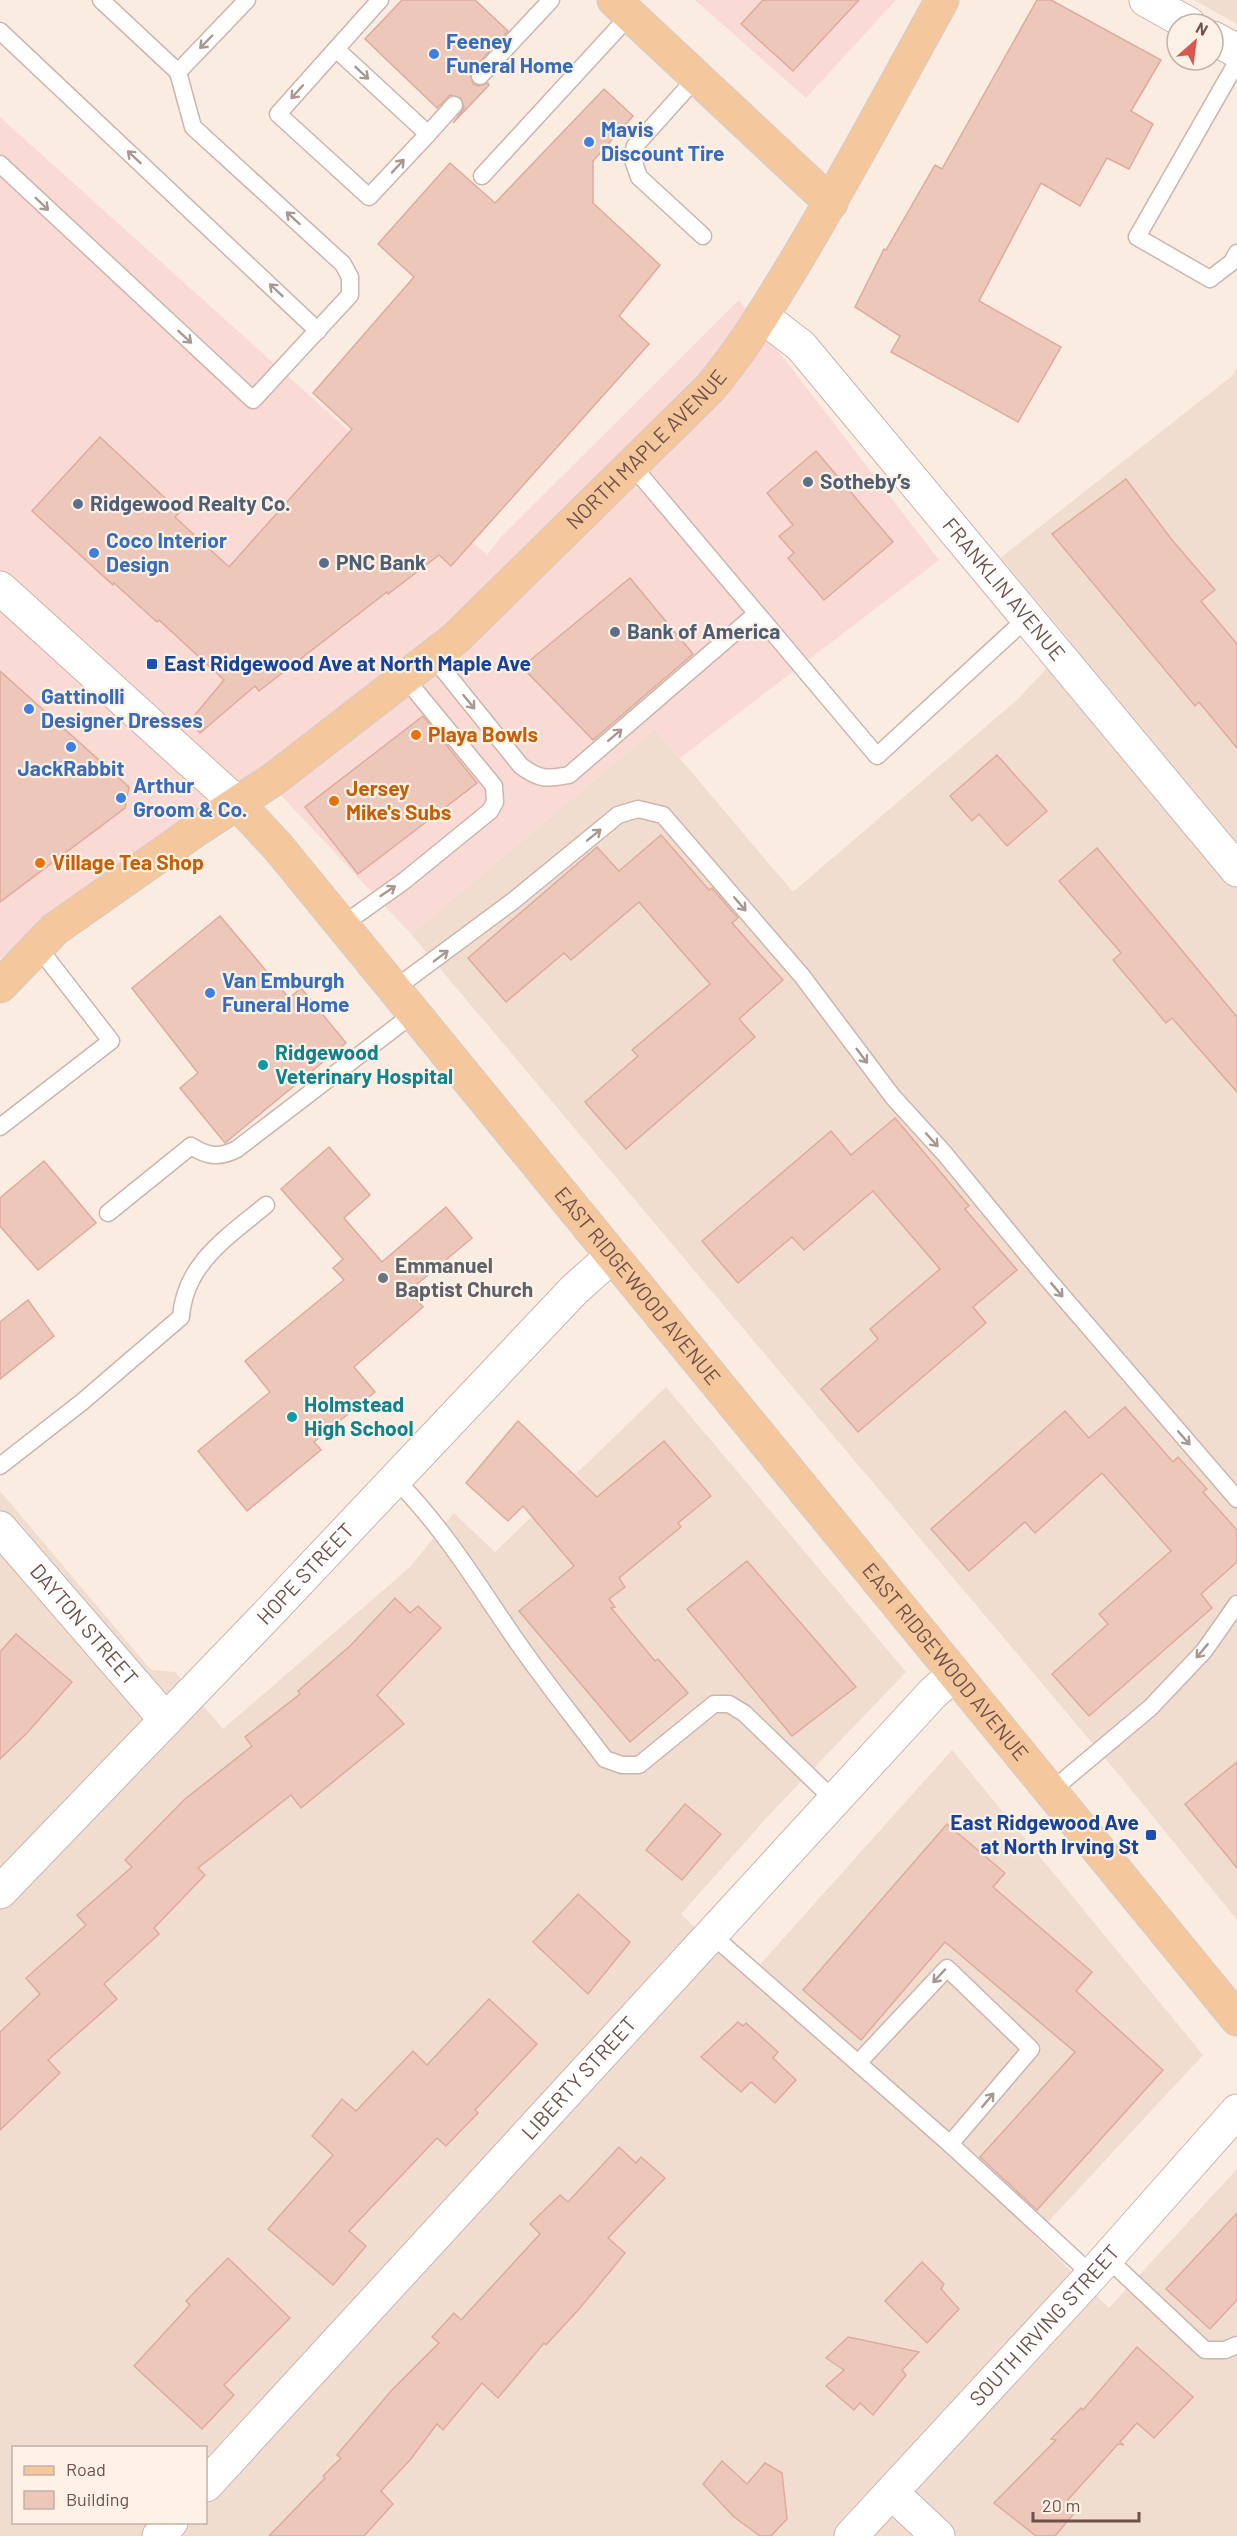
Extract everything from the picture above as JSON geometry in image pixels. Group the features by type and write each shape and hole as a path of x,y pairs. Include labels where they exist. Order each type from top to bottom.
{"main road":[{"name":"NORTH MAPLE AVENUE","path":"0,986 55,929 196,830 274,779 433,657 504,592 710,388 728,367 762,316 831,203 942,0"},
{"path":"622,8 831,203"},
{"name":"EAST RIDGEWOOD AVENUE","path":"238,804 278,847 1237,2019"}],"street":[{"path":"1146,0 1167,12"},
{"name":"FRANKLIN AVENUE","path":"762,316 801,346 1237,870"},
{"name":"EAST RIDGEWOOD AVENUE","path":"0,588 238,804"},
{"name":"HOPE STREET","path":"0,1892 574,1290 612,1256"},
{"name":"DAYTON STREET","path":"0,1528 166,1720"},
{"name":"LIBERTY STREET","path":"207,2484 932,1694 954,1674"},
{"name":"SOUTH IRVING STREET","path":"851,2536 1099,2266 1237,2111"},
{"path":"892,2493 938,2536"},
{"path":"159,2536 170,2524"}],"lane":[{"path":"0,164 253,400 351,295 350,278 343,264 193,127 178,72 101,0"},
{"path":"178,72 247,0"},
{"path":"380,0 278,114 369,197 454,105"},
{"path":"480,76 551,0"},
{"path":"482,176 622,8"},
{"path":"0,31 318,331"},
{"path":"336,49 428,134"},
{"path":"1237,62 1137,237 1210,279 1232,262 1237,253"},
{"path":"697,77 635,146 632,157 639,177 703,236"},
{"path":"631,464 877,756 1027,618"},
{"path":"433,657 521,766 533,775 547,779 569,775 756,614"},
{"path":"341,926 404,881 490,811 495,802 494,786 405,678"},
{"path":"108,1213 191,1146 210,1155 223,1156 237,1149 513,901 618,815 638,809 663,815 802,976 893,1097 944,1153 1039,1269 1237,1499"},
{"path":"0,1127 111,1041 38,947"},
{"path":"0,1466 82,1401 181,1317 182,1298 207,1255 266,1205"},
{"path":"394,1478 419,1503 475,1576 507,1628 605,1759 622,1765 639,1765 714,1704 729,1704 744,1713 835,1801"},
{"path":"1051,1791 1150,1708 1204,1651 1237,1604"},
{"path":"712,1935 950,2145 1205,2350 1225,2350 1237,2345"},
{"path":"858,2063 947,1968 1031,2049 950,2145"}],"shaded area":[{"path":"695,0 896,0 806,98"},
{"path":"1194,0 1237,0 1237,24 1225,17 1225,12 1216,12"},
{"path":"0,117 487,555 502,536 739,300 939,560 680,758 655,729 411,934 263,776 0,959"},
{"path":"1237,368 1237,1920 1120,1776 411,934 655,729 793,892 1018,699 1071,642 1000,558 1232,376"},
{"path":"666,1387 906,1672 769,1815 681,1914 748,1978 952,1750 1203,2055 1035,2236 1109,2308 1237,2169 1237,2536 0,2536 0,1491 151,1670 175,1672 223,1729 410,1567 454,1513 495,1552"}],"building":[{"name":"Feeney Funeral Home","path":"402,0 475,0 508,31 470,73 473,84 478,86 488,83 489,85 453,123 464,108 461,98 450,95 437,108 365,39"},
{"path":"763,0 859,0 793,71 741,24"},
{"path":"1037,0 1051,0 1161,60 1131,111 1153,124 1129,169 1107,158 1080,206 1041,183 979,301 1061,347 1018,422 891,352 900,336 855,307 884,249 886,250 935,165 942,169"},
{"path":"604,89 633,116 593,161 593,203 660,265 619,316 649,344 451,566 439,555 388,594 387,592 259,691 255,686 200,733 189,722 224,680 159,620 157,622 114,583 113,585 32,511 100,437 180,512 175,517 229,567 352,429 313,393 414,277 378,244 450,163 495,203"},
{"path":"816,451 893,542 824,600 788,558 794,553 779,536 793,525 767,493"},
{"path":"1126,479 1172,540 1215,590 1201,601 1237,644 1237,748 1199,702 1195,706 1052,534"},
{"path":"630,578 693,654 593,740 522,667"},
{"path":"0,671 129,787 125,808 0,902"},
{"path":"423,716 477,783 358,874 305,807"},
{"path":"997,755 1047,811 1007,846 979,814 972,821 950,796"},
{"path":"661,835 709,890 712,888 738,918 732,923 783,980 739,1019 755,1037 626,1149 585,1102 638,1056 632,1050 710,984 639,902 571,960 564,953 506,1002 468,958 597,847 619,871"},
{"path":"1097,848 1237,1017 1237,1092 1172,1018 1166,1023 1113,960 1121,953 1059,881"},
{"path":"220,916 289,998 301,988 346,1043 225,1143 180,1088 198,1073 132,988"},
{"path":"895,1118 969,1206 965,1209 1017,1270 973,1307 986,1323 858,1432 821,1389 878,1339 870,1329 940,1269 873,1191 804,1250 792,1237 738,1283 702,1241 831,1131 851,1155"},
{"path":"329,1147 370,1195 344,1218 382,1262 446,1207 472,1238 409,1291 423,1307 354,1367 375,1392 314,1442 321,1450 247,1511 198,1451 270,1392 245,1361 344,1280 333,1268 343,1259 281,1189"},
{"path":"44,1161 96,1223 38,1270 0,1226 0,1198"},
{"path":"28,1300 54,1336 0,1379 0,1322"},
{"path":"1125,1407 1173,1462 1178,1457 1207,1489 1203,1492 1237,1530 1237,1562 1201,1594 1212,1608 1089,1716 1052,1674 1108,1624 1099,1614 1171,1551 1102,1473 1035,1533 1025,1522 969,1571 931,1529 1065,1411 1089,1438"},
{"path":"518,1421 597,1497 664,1441 711,1496 678,1523 681,1527 619,1578 625,1587 609,1599 615,1607 611,1608 655,1661 658,1659 688,1693 630,1742 519,1611 574,1566 523,1506 508,1521 466,1483"},
{"path":"747,1561 856,1687 792,1736 687,1609"},
{"path":"395,1598 410,1613 418,1606 441,1628 377,1695 404,1724 301,1808 291,1795 198,1868 205,1875 154,1928 159,1934 104,1984 117,1999 48,2060 60,2073 0,2130 0,2032 40,1994 26,1978 86,1925 77,1915 132,1867 125,1860 185,1799 252,1746 245,1737 300,1694 298,1691 350,1646"},
{"path":"16,1634 72,1682 26,1734 0,1759 0,1652"},
{"path":"1237,1762 1237,1868 1185,1804"},
{"path":"685,1804 721,1834 682,1880 646,1850"},
{"path":"947,1824 1005,1873 993,1887 1092,1972 1076,1991 1163,2070 1037,2210 980,2157 1075,2052 945,1942 861,2040 803,1990"},
{"path":"578,1894 630,1942 588,1994 533,1942"},
{"path":"489,1999 537,2044 475,2110 478,2113 446,2146 437,2138 349,2231 366,2246 333,2285 268,2229 333,2155 312,2136 342,2099 356,2111 413,2051 427,2065"},
{"path":"738,2022 743,2026 746,2023 778,2052 773,2058 796,2080 775,2103 751,2082 741,2092 701,2057"},
{"path":"619,2147 636,2163 641,2157 665,2178 608,2238 625,2253 580,2308 546,2345 544,2343 498,2398 482,2383 443,2430 437,2424 410,2460 381,2491 393,2504 364,2536 269,2536 325,2478 323,2476 341,2458 337,2455 391,2391 439,2343 432,2337 454,2313 461,2320 540,2234 530,2224 560,2195 568,2202"},
{"path":"1237,2213 1237,2300 1210,2329 1166,2289"},
{"path":"228,2258 290,2318 224,2385 234,2395 202,2429 134,2366 190,2305 186,2301"},
{"path":"922,2262 944,2284 941,2289 959,2309 927,2343 885,2301"},
{"path":"848,2337 919,2352 902,2370 906,2375 873,2415 860,2403 854,2410 826,2386 844,2370 826,2358"},
{"path":"1137,2347 1193,2397 1154,2438 1137,2423 1120,2442 1124,2445 1118,2444 1066,2502 1076,2511 1055,2536 1036,2536 994,2503 1056,2440 1051,2439 1081,2408 1083,2410"},
{"path":"722,2461 747,2484 765,2463 782,2473 787,2519 771,2536 760,2536 734,2517 703,2484"}],"place":[{"name":"Feeney Funeral Home","path":"434,54"},
{"name":"Mavis Discount Tire","path":"589,142"},
{"name":"Sotheby’s","path":"808,482"},
{"name":"Ridgewood Realty Co.","path":"78,504"},
{"name":"Coco Interior Design","path":"94,553"},
{"name":"PNC Bank","path":"324,563"},
{"name":"Bank of America","path":"615,632"},
{"name":"East Ridgewood Ave at North Maple Ave","path":"152,664"},
{"name":"Gattinolli Designer Dresses","path":"29,709"},
{"name":"Playa Bowls","path":"416,735"},
{"name":"JackRabbit","path":"71,747"},
{"name":"Arthur Groom & Co.","path":"121,798"},
{"name":"Jersey Mike's Subs","path":"334,801"},
{"name":"Village Tea Shop","path":"40,863"},
{"name":"Van Emburgh Funeral Home","path":"210,993"},
{"name":"Ridgewood Veterinary Hospital","path":"263,1065"},
{"name":"Emmanuel Baptist Church","path":"383,1278"},
{"name":"Holmstead High School","path":"292,1417"},
{"name":"East Ridgewood Ave at North Irving St","path":"1151,1835"}]}
